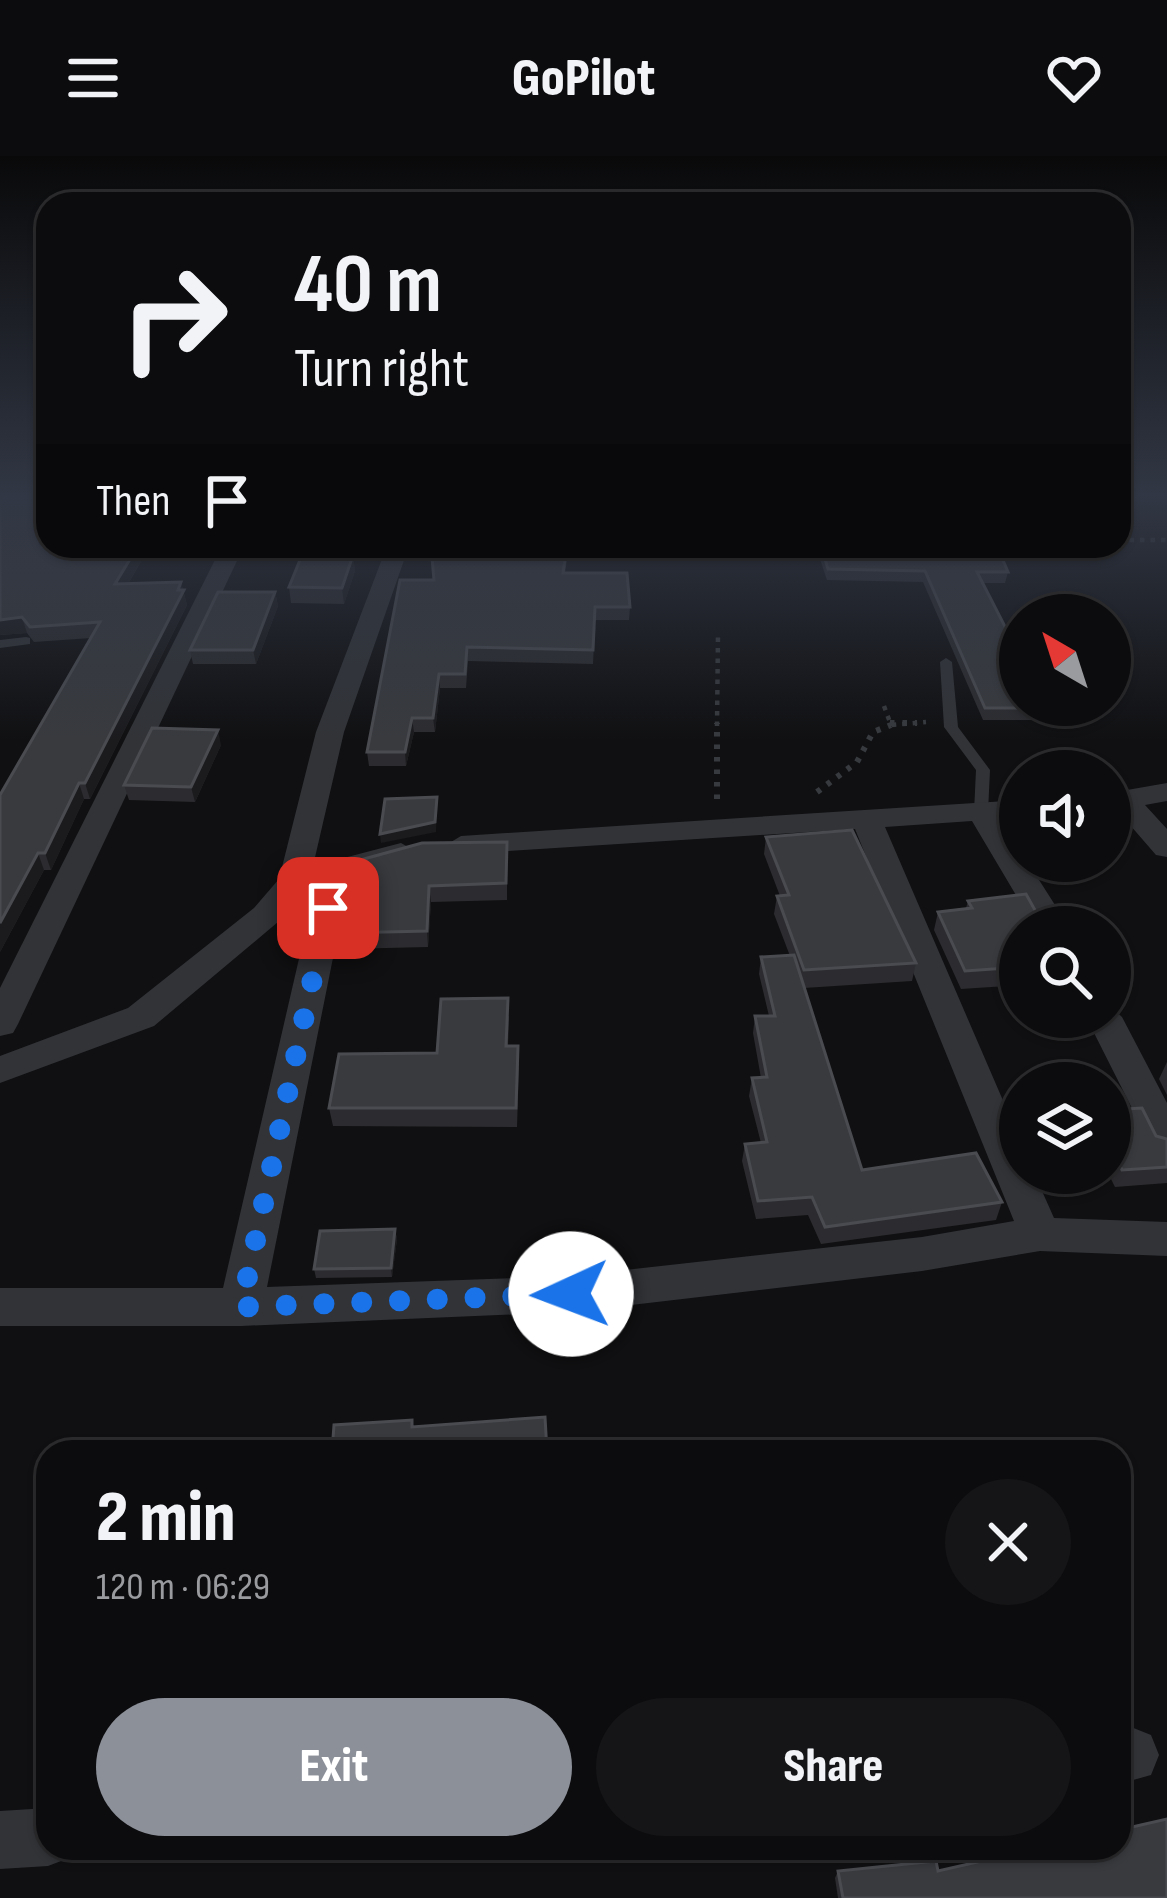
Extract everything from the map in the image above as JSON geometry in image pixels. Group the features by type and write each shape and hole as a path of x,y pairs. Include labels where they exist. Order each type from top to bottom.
{"street":[{"path":"0,1024 217,578"},
{"path":"0,1070 141,1017 266,915 294,881 330,732 386,578"},
{"path":"1131,799 1167,792"},
{"path":"294,881 422,846 999,811"},
{"path":"981,812 1039,906"},
{"path":"1131,813 1167,848"},
{"path":"867,820 1040,1234"},
{"path":"241,1307 328,908 294,881"},
{"path":"1115,1038 1167,1140"},
{"path":"0,1307 241,1307 571,1294 922,1254 1040,1234 1167,1239"},
{"path":"0,1840 36,1838"}],"lane":[{"path":"0,644 26,641"},
{"path":"946,662 951,727 983,770 981,812"}],"path":[{"path":"717,831 718,633"},
{"path":"884,706 891,725"},
{"path":"773,827 774,813 857,763 873,732 891,725 933,722 951,727"}],"building":[{"path":"0,578 181,582 178,590 184,590 85,783 79,783 45,853 38,853 0,923 0,795 100,622 30,627 22,617 0,620"},
{"path":"293,578 345,578 342,588 289,587"},
{"path":"627,578 630,607 595,607 593,650 467,647 465,674 439,674 433,718 412,718 405,752 367,752 400,580"},
{"path":"928,578 980,578 999,615 999,708 985,708"},
{"path":"218,592 275,592 253,650 190,650"},
{"path":"152,728 218,730 191,787 124,785"},
{"path":"437,797 435,822 380,834 385,799"},
{"path":"852,830 916,963 804,970 777,896 789,895 766,837"},
{"path":"507,842 506,883 429,886 427,931 343,933 353,862 422,843"},
{"path":"1026,894 1033,906 999,906 999,969 965,971 938,912 972,908 968,901"},
{"path":"794,955 862,1170 976,1153 1002,1202 825,1227 812,1197 758,1201 745,1144 767,1142 752,1078 767,1077 755,1016 775,1016 761,957"},
{"path":"508,998 506,1046 518,1046 516,1108 329,1108 339,1054 437,1053 441,999"},
{"path":"1142,1108 1156,1136 1167,1139 1167,1167 1131,1169 1131,1109"},
{"path":"395,1229 391,1268 314,1269 320,1231"},
{"path":"545,1417 546,1440 333,1440 334,1425 412,1420 412,1427"},
{"path":"1167,1819 1167,1898 843,1898 838,1871 936,1861 938,1871 986,1860 1131,1860 1131,1827"}],"route":[{"path":"328,908 241,1307 571,1294"}]}
